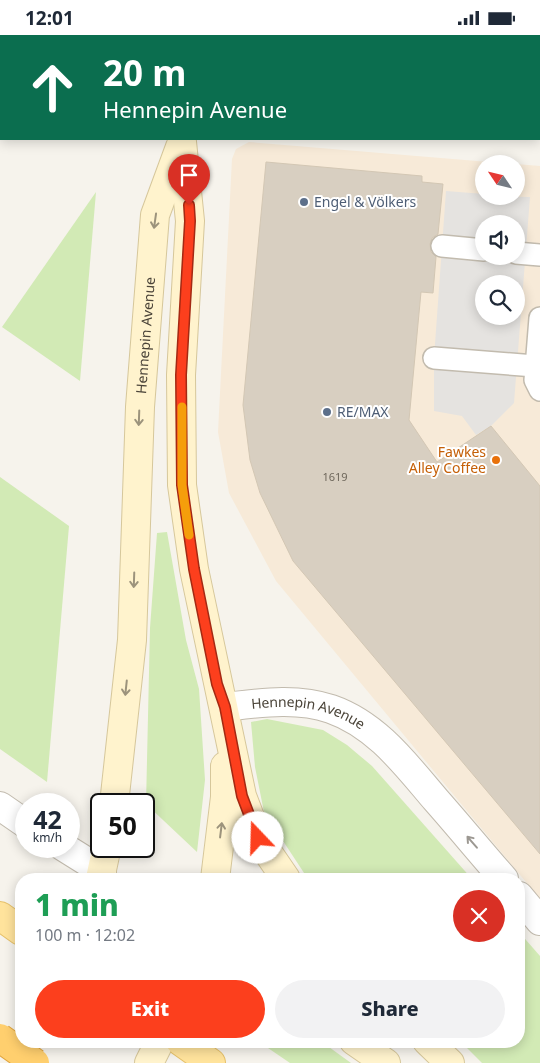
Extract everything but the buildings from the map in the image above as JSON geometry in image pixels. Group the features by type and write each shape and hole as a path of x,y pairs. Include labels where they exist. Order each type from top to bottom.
{"highway":[{"path":"0,1038 35,1063"}],"main road":[{"name":"Hennepin Avenue","path":"182,140 190,221 181,375 182,485 194,569 217,684 225,707"},
{"name":"Hennepin Avenue","path":"115,793 132,640 140,407 155,215 182,140"},
{"path":"216,873 225,797 225,707"},
{"path":"225,707 242,796 258,838 282,873"},
{"path":"0,916 15,927"},
{"path":"16,1063 25,1048"},
{"path":"149,1063 156,1048"},
{"path":"190,1048 211,1063"},
{"path":"364,1048 386,1063"},
{"path":"434,1048 450,1063"}],"street":[{"name":"Hennepin Avenue","path":"225,707 270,702 304,703 331,708 363,725 388,743 499,873"},
{"path":"0,806 15,816"},
{"path":"80,855 106,869"},
{"path":"525,903 540,921"}],"lane":[{"path":"442,246 475,248"},
{"path":"525,254 540,255"},
{"path":"540,318 535,366 535,380 540,390"},
{"path":"434,358 535,366"}],"shaded area":[{"path":"249,142 475,161 475,205 525,205 525,165 540,166 540,899 525,881 525,873 518,873 276,581 229,493 218,432 232,159 236,149"},
{"path":"446,191 475,193 475,205 525,205 525,197 530,197 525,261 525,215 475,215 475,265 525,265 524,275 475,275 475,325 520,325 514,403 491,426 476,435 462,416 434,411 434,358"}],"green space":[{"path":"96,192 80,381 2,327"},
{"path":"0,477 69,526 47,782 0,749"},
{"path":"167,532 186,640 199,689 205,780 197,852 155,812 155,793 146,793 150,628 157,533"},
{"path":"267,719 323,730 347,745 372,766 467,873 304,873 264,812 255,767 251,722"},
{"path":"525,939 540,956 540,1063 482,1063 467,1048 525,1048"},
{"path":"268,1048 330,1048 351,1063 290,1063"}],"slow traffic":[{"path":"182,407 182,485 189,535"}],"place":[{"name":"Engel & Völkers","path":"304,202"},
{"name":"RE/MAX","path":"327,412"},
{"name":"Fawkes Alley Coffee","path":"496,460"}],"route":[{"path":"189,205 190,221 181,375 182,485 194,569 217,684 225,707 242,796 258,838"}]}
